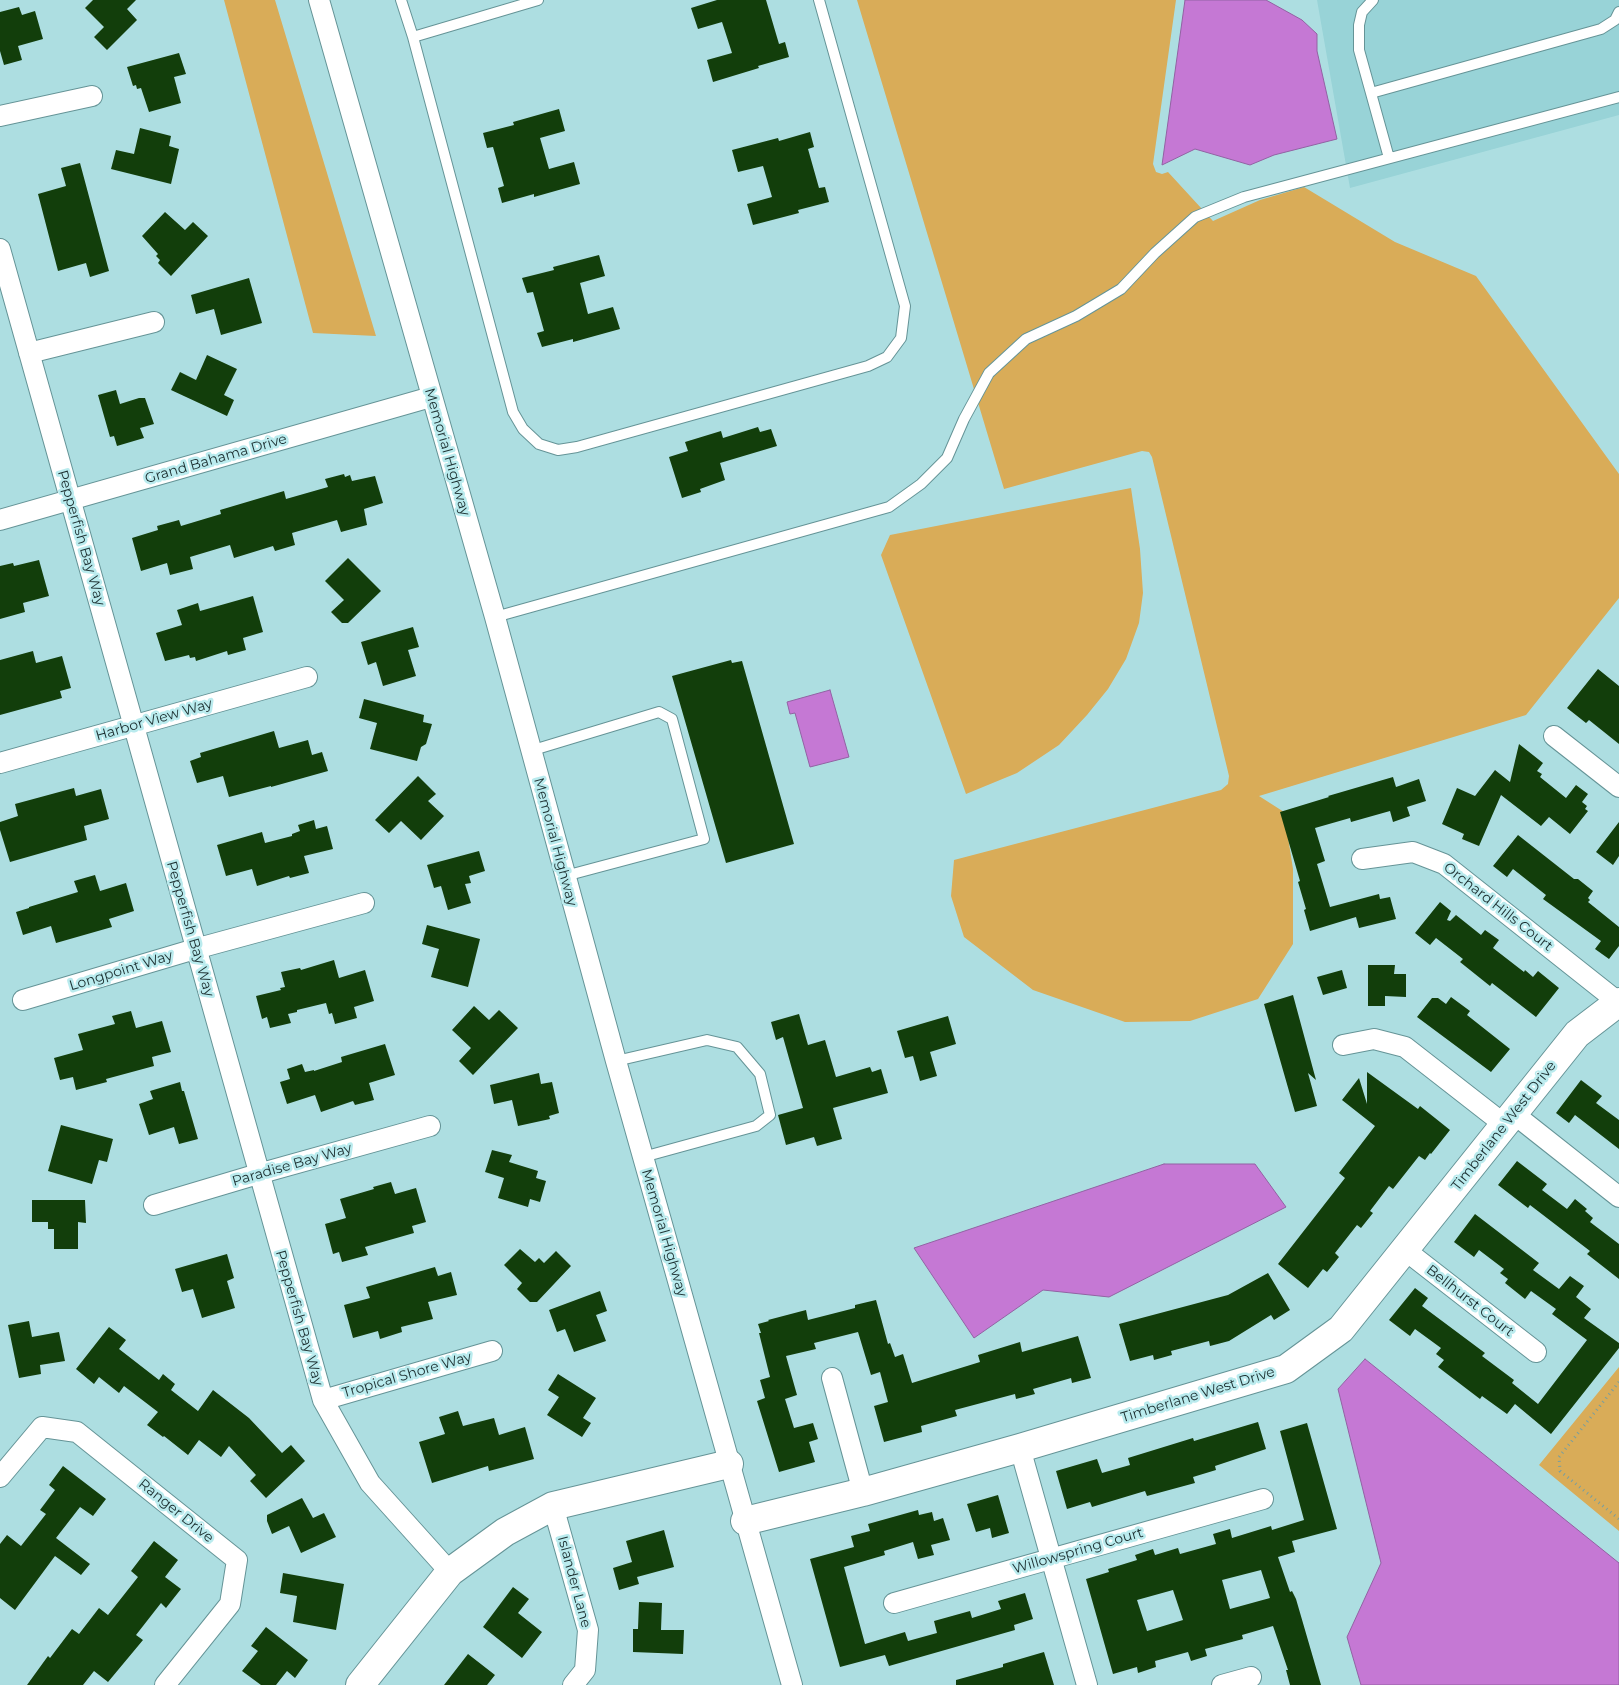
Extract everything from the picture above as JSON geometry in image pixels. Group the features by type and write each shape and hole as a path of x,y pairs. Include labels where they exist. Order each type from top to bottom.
{"street":[{"name":"Memorial Highway","path":"319,0 495,617 530,751 792,1685"},
{"path":"0,116 92,96"},
{"name":"Pepperfish Bay Way","path":"0,249 258,1174 323,1400 370,1484 450,1572"},
{"path":"29,353 154,322"},
{"name":"Grand Bahama Drive","path":"0,520 431,397"},
{"name":"Harbor View Way","path":"0,763 307,677"},
{"path":"1554,736 1619,787"},
{"name":"Orchard Hills Court","path":"1362,859 1413,852 1444,864 1619,1002"},
{"name":"Longpoint Way","path":"23,1000 195,949 364,903"},
{"name":"Timberlane West Drive","path":"745,1521 862,1492 1020,1448 1286,1369 1341,1329 1577,1034 1619,1002"},
{"path":"1344,1045 1374,1039 1405,1047 1619,1197"},
{"name":"Paradise Bay Way","path":"154,1205 430,1126"},
{"name":"Bellhurst Court","path":"1405,1250 1536,1352"},
{"name":"Tropical Shore Way","path":"323,1400 492,1351"},
{"path":"832,1378 862,1492"},
{"name":"Ranger Drive","path":"0,1477 42,1427 77,1432 237,1560 230,1604 166,1685"},
{"path":"1020,1448 1088,1685"},
{"path":"360,1685 450,1572 505,1532 553,1506 729,1464"},
{"name":"Willowspring Court","path":"894,1603 1263,1499"},
{"name":"Islander Lane","path":"553,1506 588,1630 585,1670 573,1685"},
{"path":"1222,1685 1251,1677"}],"lane":[{"path":"401,0 413,37 514,412 523,429 539,444 558,450 577,447 868,366 887,357 901,338 905,306 819,0"},
{"path":"413,37 538,0"},
{"path":"1373,0 1362,12 1359,26 1359,50 1389,158"},
{"path":"1371,93 1601,29 1615,20 1619,12"},
{"path":"495,617 889,506 921,484 947,458 964,419 989,373 1026,339 1076,316 1121,289 1155,253 1195,217 1244,197 1619,97"},
{"path":"530,751 659,712 672,719 704,839 565,876"},
{"path":"616,1060 707,1040 736,1046 760,1074 770,1115 756,1126 643,1157"}],"path":[{"path":"1619,1382 1559,1457 1560,1471 1619,1520"}],"shaded area":[{"path":"224,0 275,0 376,336 313,333"},
{"path":"857,0 1176,0 1153,164 1156,172 1162,174 1168,172 1213,221 1260,200 1304,187 1395,242 1476,276 1619,474 1619,598 1526,715 1259,796 1284,812 1293,869 1293,944 1258,999 1190,1021 1125,1022 1033,990 964,937 951,896 954,860 1221,790 1228,784 1229,776 1152,457 1149,452 1142,451 1004,489"},
{"path":"1185,0 1266,0 1302,20 1317,34 1317,51 1337,139 1274,155 1250,165 1195,149 1162,165"},
{"path":"1317,0 1619,0 1619,115 1350,188"},
{"path":"1131,488 1140,549 1143,593 1139,623 1126,659 1108,689 1059,745 1017,773 966,794 881,555 890,535"},
{"path":"830,690 849,757 810,767 795,713 790,714 787,702"},
{"path":"1164,1164 1255,1164 1286,1207 1109,1297 1043,1290 974,1338 914,1248"},
{"path":"1365,1359 1619,1563 1619,1685 1361,1685 1347,1637 1381,1563 1338,1389"},
{"path":"1619,1367 1619,1531 1539,1465"}],"building":[{"path":"93,0 136,0 127,9 137,20 107,50 94,37 104,27 85,8"},
{"path":"717,0 766,0 779,44 785,42 789,57 713,82 707,60 732,53 722,22 698,29 691,8"},
{"path":"19,7 22,15 35,11 43,39 18,46 22,60 4,65 0,51 0,12"},
{"path":"179,53 186,74 174,77 181,103 149,112 141,88 137,89 136,85 133,86 127,67"},
{"path":"559,109 565,131 540,138 549,169 574,162 580,184 534,197 534,194 502,203 498,188 504,186 493,147 487,148 483,133 514,125 513,122"},
{"path":"140,128 171,136 169,146 179,149 171,184 111,169 116,150 134,154"},
{"path":"810,132 814,147 808,149 819,188 825,187 829,202 798,210 799,213 753,225 747,204 772,197 763,166 738,172 732,150 778,138 779,141"},
{"path":"80,163 109,271 90,277 86,263 58,271 38,194 66,186 61,168"},
{"path":"165,212 185,230 193,222 208,236 171,276 158,263 160,260 156,256 158,254 142,236"},
{"path":"599,255 605,276 580,283 588,314 613,307 620,329 573,342 573,339 542,347 537,333 544,331 533,292 527,293 522,278 554,270 553,267"},
{"path":"249,278 262,323 221,335 214,309 196,314 191,295"},
{"path":"207,355 237,369 224,395 234,400 227,416 171,390 180,372 196,380"},
{"path":"116,390 120,404 145,398 154,424 140,428 144,438 117,446 114,436 110,437 98,395"},
{"path":"758,427 760,432 771,429 777,446 720,463 725,480 700,489 701,492 682,498 669,457 688,451 685,442 721,431 723,438"},
{"path":"344,474 345,477 350,475 352,481 375,476 383,503 364,509 367,525 341,532 337,520 292,533 295,545 275,551 273,546 234,558 230,545 190,557 193,569 170,575 167,563 141,571 132,538 158,530 157,526 179,520 181,526 221,514 220,510 284,491 286,499 328,487 325,479"},
{"path":"348,558 381,591 348,623 342,623 331,612 344,600 325,581"},
{"path":"39,560 49,596 23,603 25,612 0,619 0,566 13,563 14,566"},
{"path":"253,596 263,632 243,638 246,650 228,655 227,651 196,661 195,657 190,658 189,655 165,661 156,633 182,625 177,610 198,603 200,611"},
{"path":"413,627 419,647 408,650 416,676 383,686 376,662 368,665 361,642"},
{"path":"33,651 36,663 62,656 71,688 60,691 62,698 0,715 0,660"},
{"path":"731,660 732,663 742,661 794,844 726,863 672,676"},
{"path":"1598,669 1619,686 1619,744 1589,720 1586,723 1567,708"},
{"path":"364,699 424,715 423,722 432,724 426,744 421,747 417,761 370,749 377,723 359,718"},
{"path":"274,731 279,748 308,740 312,755 322,752 328,771 229,797 223,776 197,783 190,761 201,757 200,753"},
{"path":"1519,744 1543,763 1537,771 1542,774 1540,777 1566,798 1576,785 1588,794 1582,802 1587,806 1585,809 1588,811 1570,834 1549,817 1541,826 1501,795 1479,846 1462,839 1464,834 1442,824 1457,788 1475,796 1495,770 1510,782"},
{"path":"418,776 436,794 428,801 444,816 421,840 401,821 389,833 375,820"},
{"path":"1393,777 1396,787 1419,779 1426,801 1407,807 1410,816 1393,822 1390,811 1351,822 1350,818 1315,828 1325,861 1317,864 1330,907 1379,894 1380,899 1390,897 1396,919 1359,928 1356,917 1310,931 1298,882 1300,881 1280,812"},
{"path":"74,788 76,796 101,789 109,819 84,826 87,840 10,862 0,830 0,822 18,816 15,804"},
{"path":"314,820 316,829 327,826 333,849 304,856 309,873 290,878 289,876 257,886 252,869 226,876 217,845 262,832 265,843 292,836 292,834 300,831 298,825"},
{"path":"1619,822 1619,856 1613,865 1596,852"},
{"path":"1518,835 1574,879 1578,879 1593,891 1588,898 1590,900 1588,902 1619,927 1619,946 1609,959 1595,949 1601,941 1543,899 1546,895 1513,869 1507,877 1493,866"},
{"path":"479,851 485,871 469,876 471,883 465,884 471,903 448,910 441,886 434,888 427,865"},
{"path":"95,875 100,891 126,883 134,911 109,919 112,927 56,943 51,926 23,935 16,912 78,892 74,881"},
{"path":"1440,902 1451,911 1447,920 1450,921 1456,915 1481,935 1485,930 1499,940 1493,948 1524,972 1525,970 1533,977 1538,971 1559,988 1536,1017 1492,983 1490,986 1460,962 1463,959 1436,938 1430,945 1415,933"},
{"path":"427,925 480,939 468,987 431,977 439,949 422,944"},
{"path":"334,960 339,978 365,970 374,1001 354,1007 357,1018 335,1024 332,1013 329,1014 326,1003 288,1014 291,1023 270,1028 267,1017 262,1019 256,996 281,990 280,988 285,987 281,972 300,968 301,970"},
{"path":"1368,965 1395,965 1394,974 1406,974 1406,997 1385,996 1385,1006 1368,1006"},
{"path":"1342,970 1347,988 1323,995 1317,977"},
{"path":"1293,995 1316,1080 1308,1073 1317,1106 1295,1112 1264,1004"},
{"path":"1451,997 1470,1011 1467,1015 1510,1049 1491,1072 1417,1017 1432,998 1438,998 1446,1004"},
{"path":"474,1006 489,1020 499,1010 518,1028 473,1075 459,1061 471,1048 452,1030"},
{"path":"131,1011 136,1028 162,1021 171,1052 152,1057 154,1066 106,1079 107,1082 76,1090 73,1077 60,1080 54,1058 83,1050 78,1034 115,1024 112,1016"},
{"path":"799,1014 808,1045 825,1040 836,1077 870,1067 872,1072 881,1069 888,1093 833,1108 842,1139 817,1146 814,1137 786,1145 778,1115 803,1108 783,1037 776,1040 771,1022"},
{"path":"948,1016 956,1044 930,1052 937,1076 920,1081 913,1056 905,1058 897,1031"},
{"path":"385,1044 395,1075 369,1083 374,1100 355,1105 353,1101 321,1112 315,1095 287,1104 280,1082 290,1079 287,1069 302,1064 305,1072 314,1071 342,1062 341,1057"},
{"path":"1367,1072 1418,1109 1420,1106 1450,1130 1425,1160 1419,1156 1393,1189 1389,1186 1370,1211 1373,1213 1361,1228 1357,1225 1335,1253 1339,1257 1327,1272 1323,1269 1308,1288 1278,1264 1345,1178 1339,1173 1375,1126 1342,1100 1359,1078 1367,1104"},
{"path":"539,1073 541,1084 552,1082 559,1113 549,1116 550,1119 518,1126 512,1100 494,1104 490,1085"},
{"path":"1581,1080 1602,1096 1596,1103 1619,1120 1619,1149 1575,1115 1569,1123 1556,1113"},
{"path":"180,1082 198,1139 179,1144 174,1127 149,1135 139,1104 153,1099 150,1091"},
{"path":"61,1125 113,1139 107,1162 99,1160 92,1184 48,1171"},
{"path":"492,1150 512,1155 509,1162 538,1171 536,1178 546,1181 540,1202 530,1199 528,1207 498,1198 504,1178 485,1172"},
{"path":"1517,1161 1547,1184 1542,1190 1567,1209 1575,1199 1587,1209 1585,1211 1593,1218 1590,1222 1619,1244 1619,1279 1587,1254 1590,1251 1530,1205 1528,1208 1498,1185"},
{"path":"391,1182 395,1194 416,1188 426,1222 412,1226 414,1233 365,1247 368,1255 342,1262 339,1252 333,1254 325,1224 346,1218 340,1199"},
{"path":"32,1200 85,1200 86,1223 78,1222 78,1249 54,1249 54,1229 48,1229 48,1222 32,1222"},
{"path":"1475,1214 1539,1263 1533,1270 1559,1289 1570,1276 1584,1286 1576,1297 1591,1309 1584,1318 1619,1343 1619,1348 1551,1434 1515,1404 1507,1414 1482,1396 1480,1399 1438,1367 1444,1360 1436,1354 1441,1348 1415,1329 1410,1336 1389,1320 1415,1288 1428,1298 1422,1306 1485,1353 1482,1356 1514,1380 1512,1383 1538,1404 1587,1340 1552,1314 1556,1309 1531,1291 1525,1299 1505,1283 1508,1279 1500,1273 1504,1269 1479,1250 1474,1257 1454,1242"},
{"path":"520,1249 535,1262 539,1258 544,1263 556,1251 571,1266 537,1302 530,1302 517,1289 522,1283 504,1265"},
{"path":"227,1254 234,1278 227,1281 235,1308 202,1318 193,1289 182,1292 175,1269"},
{"path":"435,1267 438,1276 451,1272 457,1295 428,1302 433,1319 401,1327 402,1332 380,1339 378,1331 353,1338 344,1305 370,1298 366,1287"},
{"path":"1268,1273 1290,1310 1274,1320 1271,1315 1229,1341 1210,1346 1209,1341 1171,1351 1172,1355 1154,1360 1153,1355 1130,1361 1119,1324 1228,1295"},
{"path":"600,1291 607,1311 596,1315 606,1341 574,1352 565,1329 557,1332 549,1310"},
{"path":"876,1300 888,1344 890,1343 895,1357 903,1354 912,1383 980,1362 978,1355 1020,1342 1022,1352 1078,1336 1091,1378 1072,1383 1071,1378 1033,1389 1035,1394 1016,1399 1015,1394 955,1410 957,1416 921,1426 922,1432 884,1442 874,1406 888,1402 880,1372 871,1375 858,1332 814,1343 816,1349 786,1356 797,1395 785,1399 794,1428 813,1423 818,1439 809,1442 815,1462 779,1472 757,1401 765,1398 760,1380 770,1377 758,1324 806,1310 808,1320 855,1308 855,1305"},
{"path":"29,1321 32,1337 59,1332 65,1361 40,1365 41,1374 19,1378 8,1325"},
{"path":"109,1327 126,1340 119,1349 159,1380 163,1374 175,1384 171,1390 198,1411 213,1390 249,1418 282,1453 291,1445 305,1461 266,1498 250,1481 256,1475 229,1446 221,1457 199,1440 188,1455 147,1425 158,1412 124,1386 119,1393 99,1377 94,1384 76,1369"},
{"path":"558,1374 596,1398 583,1418 591,1423 582,1437 547,1415 559,1397 548,1390"},
{"path":"458,1411 463,1426 494,1418 499,1435 525,1427 534,1459 489,1471 488,1466 432,1483 419,1442 445,1434 439,1417"},
{"path":"1258,1422 1266,1449 1215,1466 1216,1470 1193,1477 1195,1483 1147,1496 1145,1491 1092,1507 1090,1502 1067,1509 1056,1471 1097,1459 1102,1473 1130,1465 1128,1458 1193,1438 1194,1441"},
{"path":"1307,1423 1337,1529 1292,1541 1295,1552 1278,1557 1290,1592 1292,1591 1296,1599 1321,1685 1290,1685 1286,1670 1288,1670 1273,1626 1242,1635 1243,1639 1205,1649 1207,1656 1191,1661 1188,1652 1155,1661 1156,1667 1138,1673 1137,1667 1113,1674 1086,1579 1109,1572 1108,1569 1137,1560 1135,1555 1153,1549 1155,1555 1178,1548 1180,1554 1216,1544 1213,1534 1230,1529 1232,1538 1271,1526 1272,1530 1304,1520 1280,1431","holes":["1261,1570 1270,1598 1230,1609 1222,1580","1173,1590 1183,1620 1147,1631 1137,1600"]},
{"path":"63,1466 106,1499 93,1516 80,1507 56,1538 90,1564 81,1575 55,1556 15,1610 0,1598 0,1544 7,1535 21,1546 46,1514 40,1510 55,1490 49,1485"},
{"path":"998,1495 1009,1533 992,1538 990,1528 976,1532 967,1504"},
{"path":"302,1498 313,1518 324,1513 336,1537 301,1553 289,1526 272,1534 267,1521 267,1515"},
{"path":"918,1510 919,1515 932,1512 934,1521 943,1518 950,1540 931,1545 934,1555 918,1559 913,1542 884,1551 885,1555 844,1567 865,1644 905,1632 908,1641 937,1633 934,1621 970,1611 972,1618 1001,1609 998,1601 1025,1593 1033,1619 1014,1625 1015,1630 889,1666 885,1655 840,1667 810,1559 854,1547 851,1536 870,1531 868,1524"},
{"path":"664,1530 674,1567 637,1577 639,1584 619,1590 613,1568 632,1562 626,1541"},
{"path":"154,1541 178,1560 165,1577 181,1589 166,1608 161,1603 136,1635 143,1640 108,1682 94,1671 83,1685 27,1685 48,1656 50,1658 72,1629 79,1634 99,1608 108,1615 138,1577 131,1571"},
{"path":"283,1573 344,1584 336,1630 293,1622 297,1596 280,1593"},
{"path":"513,1587 529,1599 518,1613 542,1632 522,1658 483,1627"},
{"path":"639,1602 662,1603 661,1630 684,1630 683,1654 633,1652 633,1629 638,1629"},
{"path":"266,1627 308,1660 295,1678 287,1671 276,1685 261,1685 242,1671 258,1651 251,1646"},
{"path":"1044,1652 1054,1685 956,1685 956,1680 1003,1667 1003,1664"},
{"path":"468,1654 495,1675 487,1685 444,1685"}]}
